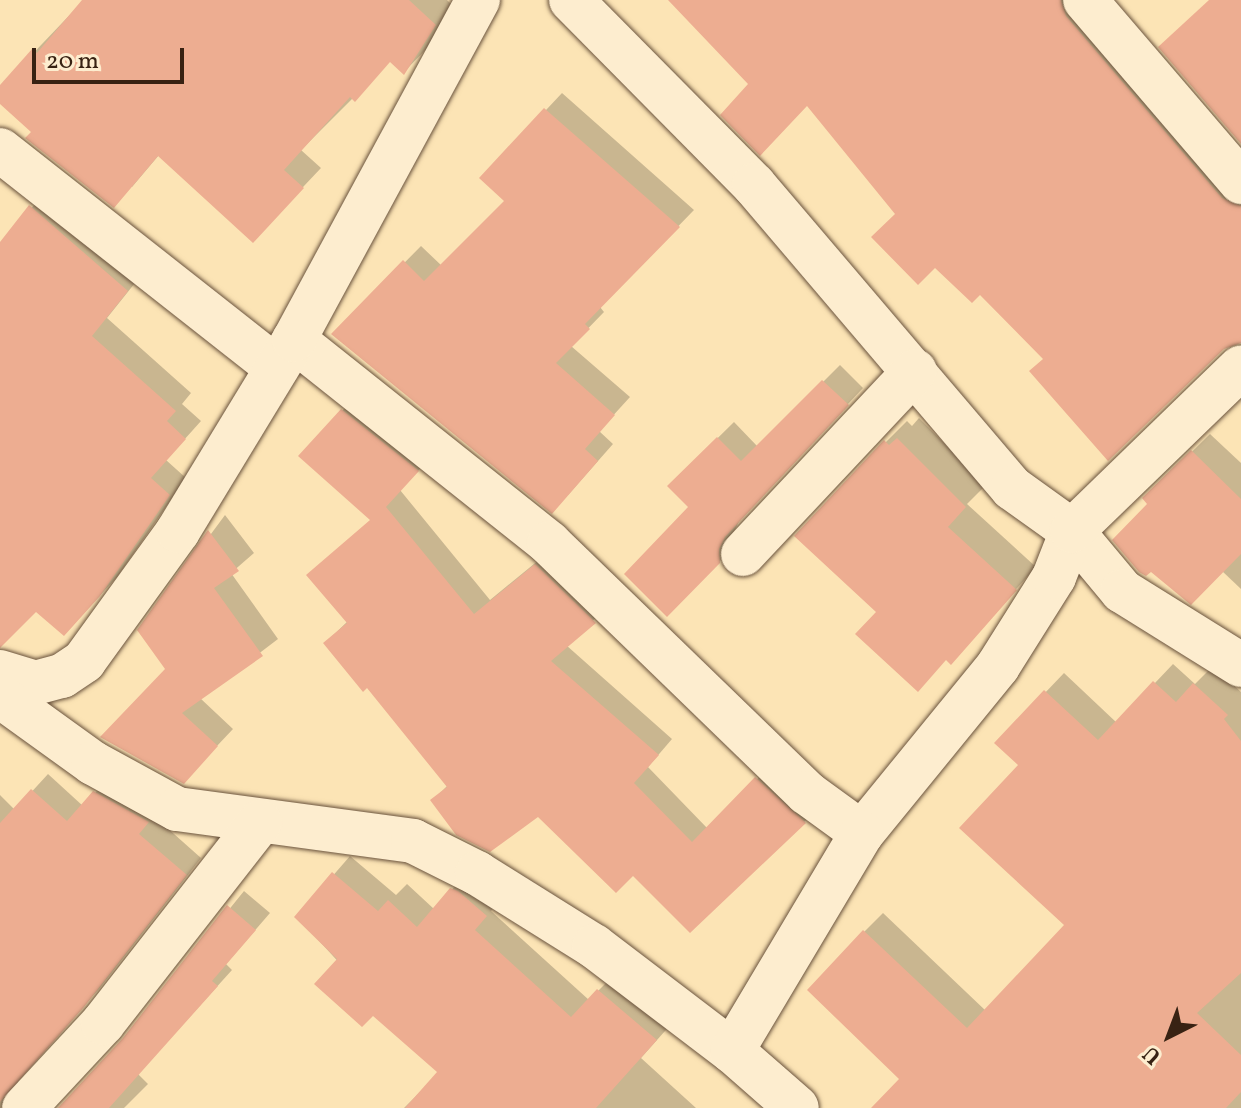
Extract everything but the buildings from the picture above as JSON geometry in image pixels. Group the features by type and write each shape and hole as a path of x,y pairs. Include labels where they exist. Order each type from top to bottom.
{"street":[{"path":"0,672 35,683 62,676 84,661 178,531 285,354 478,0"},
{"path":"571,0 754,185 1012,488 1072,531 1122,591 1241,665"},
{"path":"1085,0 1241,182"},
{"path":"0,150 549,543 807,793 862,833"},
{"path":"732,1051 862,833 998,666 1054,577 1072,531 1241,367"},
{"path":"743,554 915,371"},
{"path":"0,696 93,763 177,809 413,841 477,873 594,946 732,1051 782,1103"},
{"path":"24,1108 103,1023 260,822"}]}
